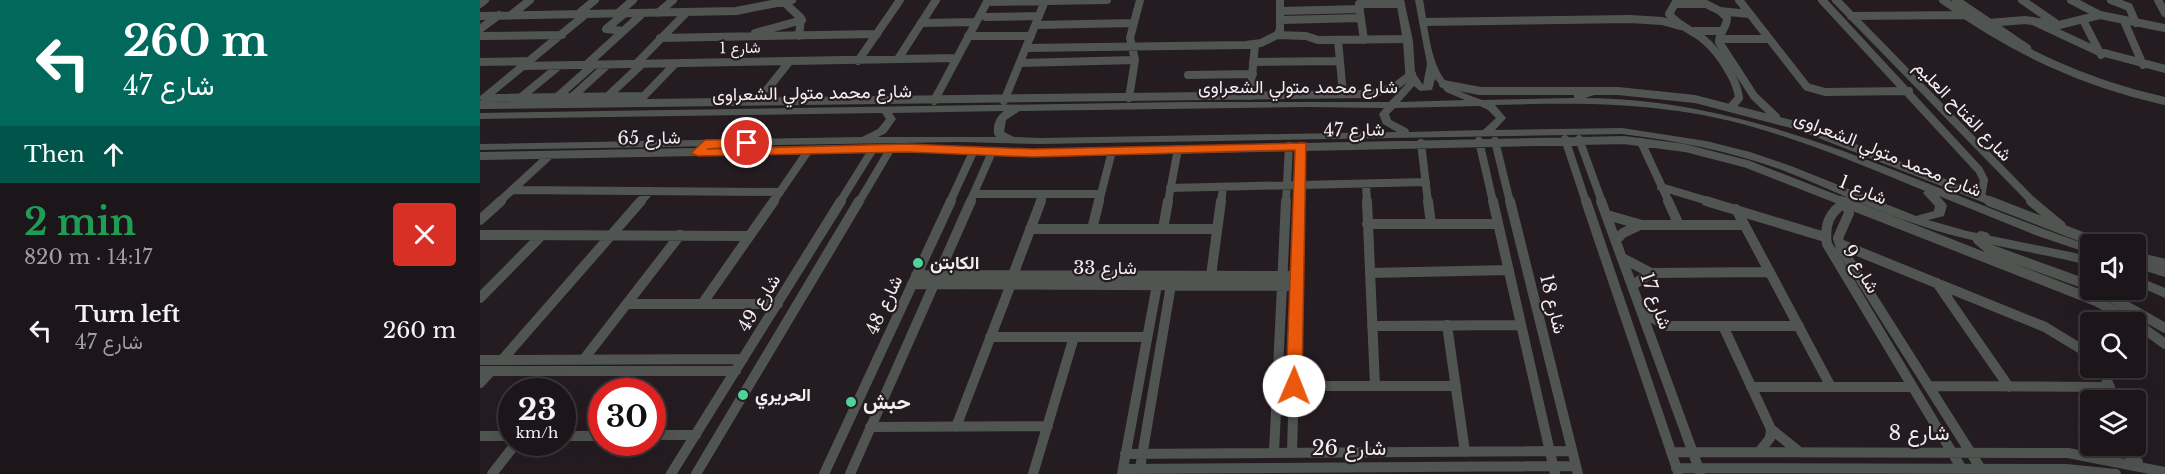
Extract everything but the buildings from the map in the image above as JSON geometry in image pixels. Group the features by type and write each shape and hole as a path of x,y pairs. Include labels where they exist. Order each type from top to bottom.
{"street":[{"path":"480,4 486,0"},
{"path":"511,15 530,0"},
{"path":"482,102 562,34 595,0"},
{"path":"623,31 606,29 633,0"},
{"path":"658,14 673,0"},
{"path":"858,61 900,0"},
{"path":"898,60 936,0"},
{"path":"934,100 987,1 1107,0"},
{"path":"1129,98 1135,60 1130,47 1133,23 1140,0"},
{"path":"1277,35 1281,20 1280,0"},
{"path":"1419,0 1431,58 1443,84 1459,96 1499,112 1501,118 1498,124 1483,137"},
{"path":"1698,0 1720,11 1727,18 1728,26"},
{"path":"1739,0 1804,84 1812,90 1922,90"},
{"name":"شارع الفتاح العليم","path":"1822,0 1979,170 1985,189 1981,197"},
{"name":"شارع الفتاح العليم","path":"1836,0 2032,203 2076,236"},
{"path":"1943,0 2003,43 2034,59 2113,88 2165,101"},
{"path":"1956,0 2020,45 2048,59 2116,83 2165,94"},
{"path":"2022,0 2059,25"},
{"path":"2071,0 2100,15 2165,28"},
{"path":"2111,0 2129,7 2136,23"},
{"path":"2158,0 2165,13"},
{"path":"480,15 736,11 788,1 802,20 799,36"},
{"path":"1004,101 1046,1"},
{"path":"1280,11 1401,2 1412,74 1408,90 1384,114 1387,122 1418,139"},
{"path":"1630,19 1674,4 1690,2 1707,4"},
{"path":"1359,4 1364,40"},
{"path":"1674,4 1672,20 1680,26"},
{"path":"1720,11 1751,16"},
{"path":"607,96 686,13"},
{"path":"550,104 642,14"},
{"path":"480,29 499,15"},
{"path":"1851,16 1964,15"},
{"path":"1988,23 2033,21 2059,25 2100,15"},
{"path":"986,17 1039,16"},
{"path":"1691,31 1721,31 1733,21 1751,16"},
{"path":"1281,20 1361,18"},
{"path":"1424,22 1653,19 1680,26 1691,31 1711,47 1738,90 1739,98 1732,106"},
{"path":"738,37 802,20"},
{"path":"2083,20 2101,55"},
{"path":"2033,21 2056,35 2101,55 2165,69"},
{"path":"2124,21 2144,65"},
{"path":"921,23 976,22"},
{"path":"1036,25 1133,23"},
{"path":"1721,31 1719,42 1750,90 1778,118"},
{"path":"480,36 562,34"},
{"path":"660,38 877,34"},
{"path":"1026,48 1255,45 1277,35 1338,40 1408,39"},
{"path":"968,36 1031,36"},
{"path":"1726,39 1769,39"},
{"path":"1338,40 1343,94"},
{"path":"1250,96 1255,45"},
{"name":"شارع 1","path":"480,62 606,66 957,58"},
{"path":"1412,74 1420,88 1429,88 1431,58"},
{"path":"1020,63 1135,60"},
{"path":"1253,62 1340,61"},
{"path":"758,101 789,62"},
{"path":"637,103 675,64"},
{"path":"520,98 559,66"},
{"path":"565,104 606,66"},
{"path":"1188,75 1253,74"},
{"path":"482,102 565,104 1129,98 1217,101 1250,96 1386,91 1412,74"},
{"path":"1443,84 1471,90 1600,90 1658,93 1732,106 1778,118 1829,141 1981,197 2080,237"},
{"path":"1567,100 1600,90"},
{"path":"482,102 520,98 644,96"},
{"name":"شارع محمد متولي الشعراوى","path":"480,116 1023,108 1217,101 1393,103 1609,101 1679,108 1829,141 1904,178 2004,220 2080,246"},
{"path":"1012,141 1002,138 998,126 1004,114 1023,108"},
{"path":"862,140 888,125 891,119 885,110"},
{"path":"1938,126 1956,126"},
{"path":"481,154 701,148 862,140 1242,143 1483,137 1596,130 1686,140 1785,168 1941,229 2080,259"},
{"path":"1483,137 1495,141 1565,139"},
{"name":"شارع 18","path":"1483,137 1498,224 1555,470"},
{"path":"1418,139 1431,224"},
{"name":"شارع 47","path":"891,148 993,152 1112,151 1178,149 1242,143 1301,146 1418,139"},
{"name":"شارع 1","path":"1565,139 1641,142 1684,148 1747,164 2096,301 2116,312"},
{"name":"شارع 17","path":"1565,139 1677,471"},
{"name":"شارع 17","path":"1580,139 1700,471"},
{"name":"شارع 18","path":"1495,141 1577,470"},
{"path":"1641,142 1679,225"},
{"path":"1274,453 1289,146"},
{"path":"1292,453 1301,146"},
{"name":"شارع 65","path":"481,154 550,155 701,148 808,151 891,148"},
{"name":"شارع 49","path":"671,474 866,163 873,148"},
{"name":"شارع 49","path":"696,474 891,148"},
{"path":"1163,229 1178,149"},
{"name":"شارع 48","path":"824,474 974,150"},
{"path":"702,304 808,151"},
{"path":"1092,229 1112,151"},
{"name":"شارع 48","path":"850,474 993,152"},
{"path":"480,220 550,155"},
{"path":"866,163 883,163"},
{"path":"965,169 985,169"},
{"path":"1904,178 1935,197 1941,205 1940,213 1931,217 1914,219"},
{"path":"1170,188 1426,182"},
{"path":"1365,184 1375,386"},
{"path":"1211,276 1222,187"},
{"path":"1662,187 1826,237"},
{"path":"512,190 780,192"},
{"path":"502,360 650,191"},
{"path":"974,194 1101,194"},
{"path":"956,427 1043,194"},
{"name":"شارع 9","path":"1962,469 1833,256 1826,237 1825,226 1835,207 1846,202 1849,213 1839,231 1839,244 1981,469"},
{"path":"1736,209 1831,387"},
{"path":"1607,215 1642,225"},
{"path":"1367,224 1498,224"},
{"path":"1616,240 1631,228 1642,225 1744,225"},
{"path":"1030,229 1217,229"},
{"path":"480,235 749,236"},
{"path":"480,298 542,235"},
{"path":"584,359 680,236"},
{"path":"1985,237 1981,236 1978,240 1989,249 2080,282"},
{"path":"1839,244 2045,327 2080,347"},
{"path":"1623,258 1651,273"},
{"path":"2146,259 2165,264"},
{"path":"2146,267 2165,273"},
{"path":"1370,273 1509,270"},
{"path":"1633,285 1643,276 1651,273 1770,272"},
{"name":"شارع 33","path":"1012,280 1211,276 1283,281"},
{"name":"شارع 33","path":"914,279 1157,285 1297,281"},
{"path":"1937,283 2009,387"},
{"path":"2146,284 2165,293"},
{"path":"1122,471 1157,285"},
{"path":"1139,471 1171,285"},
{"path":"2116,300 2165,328"},
{"path":"627,304 778,304"},
{"path":"1643,313 1668,326 1798,326"},
{"path":"1372,326 1521,325"},
{"path":"1447,326 1465,452"},
{"path":"1652,338 1668,326"},
{"path":"1723,326 1771,429 1778,438 1800,452"},
{"name":"شارع 1","path":"2146,331 2165,344"},
{"path":"990,337 1147,337"},
{"path":"1033,474 1074,337"},
{"path":"481,360 743,359"},
{"path":"480,383 485,371 736,371"},
{"path":"2106,378 2110,390"},
{"path":"1294,386 1456,386"},
{"path":"1929,386 2110,387"},
{"path":"1751,387 1912,387"},
{"path":"870,427 1048,426"},
{"path":"1759,452 1770,438 1771,429"},
{"path":"666,435 696,435"},
{"path":"480,436 498,436"},
{"name":"شارع 26","path":"1125,454 1572,451"},
{"name":"شارع 8","path":"1671,452 2080,455"},
{"path":"492,474 506,456"},
{"name":"شارع 8","path":"2090,456 2165,472"},
{"path":"2132,456 2149,467"},
{"path":"1766,468 1777,474"},
{"name":"شارع 8","path":"1677,471 1766,468 1804,471 2066,469 2111,474"},
{"name":"شارع 26","path":"1122,471 1577,470"}],"place":[{"name":"الكابتن","path":"918,263"},
{"name":"الحريري","path":"743,395"},
{"name":"حبش","path":"851,402"}],"route":[{"path":"747,143 705,144 698,153 907,148 1033,153 1301,146 1294,386"}]}
